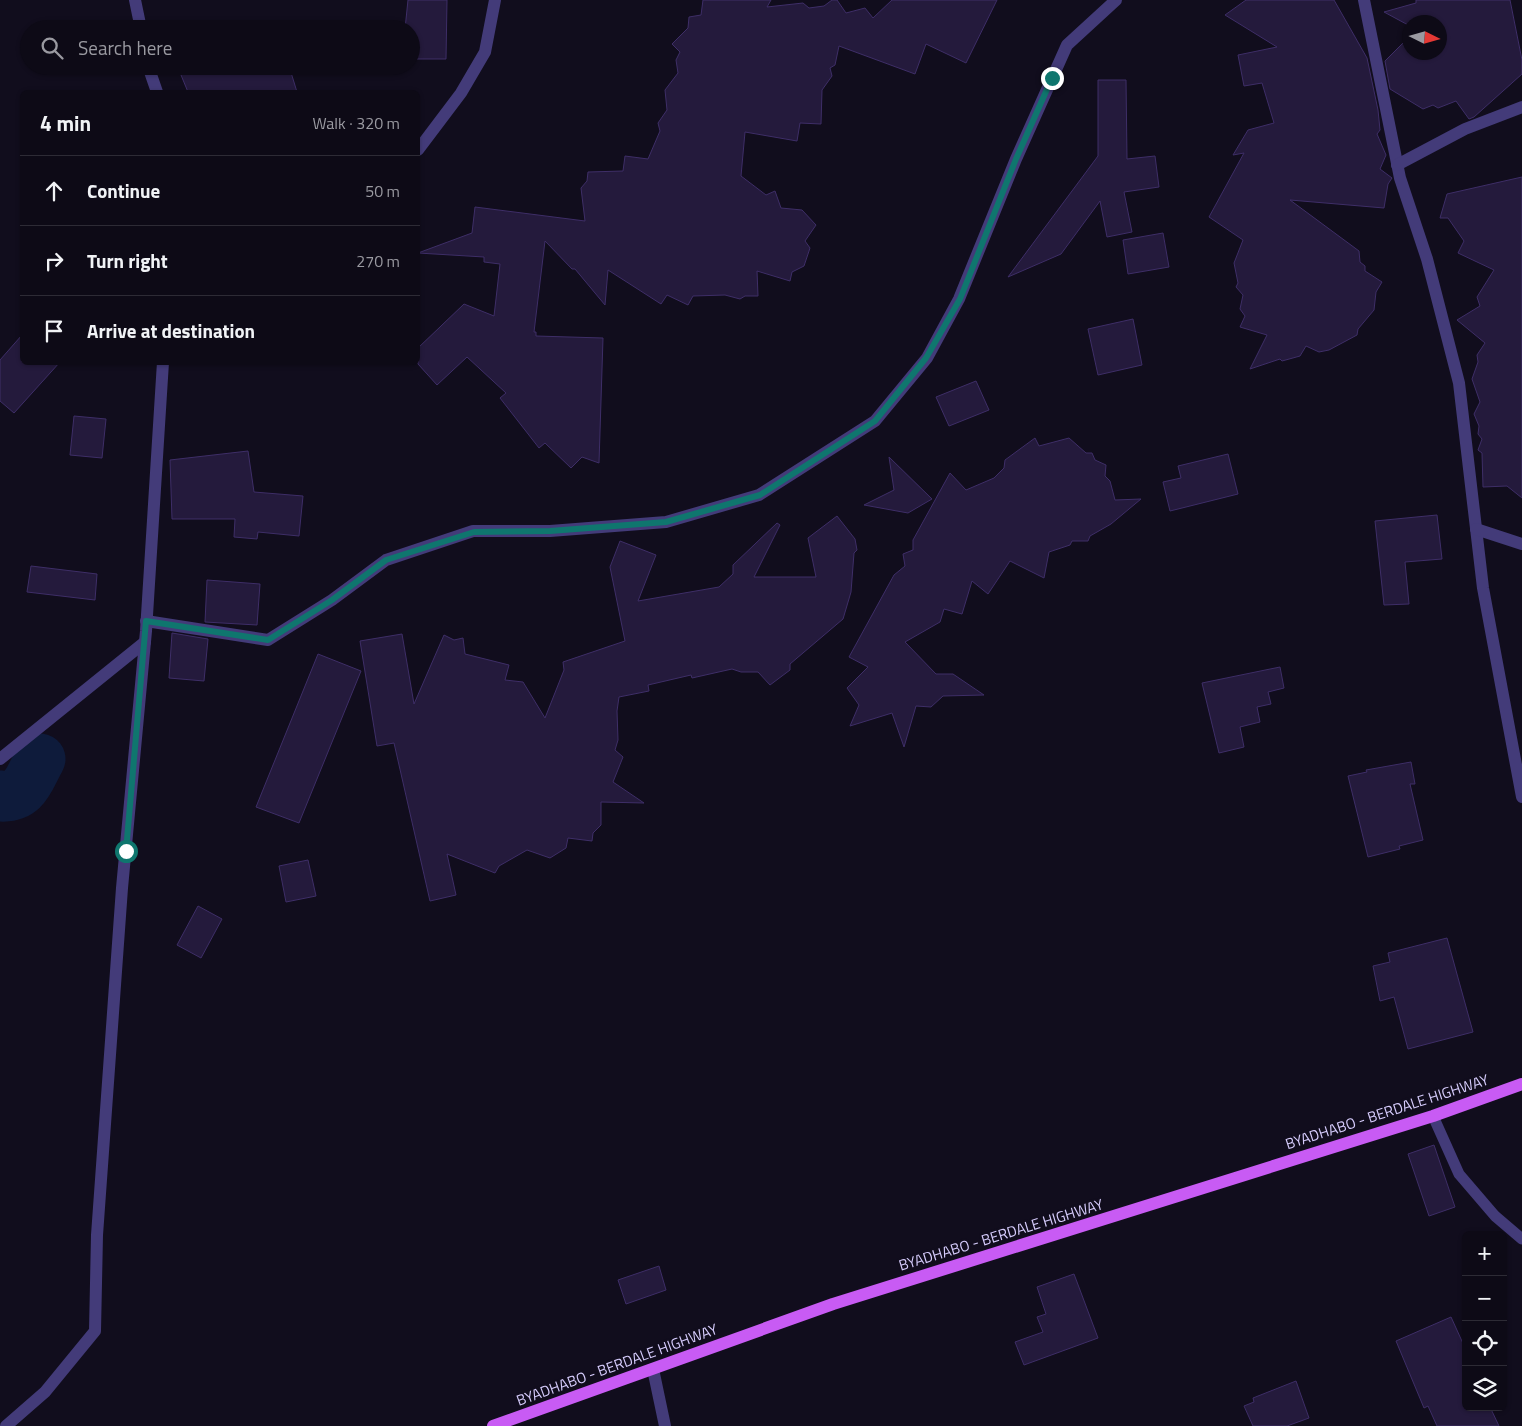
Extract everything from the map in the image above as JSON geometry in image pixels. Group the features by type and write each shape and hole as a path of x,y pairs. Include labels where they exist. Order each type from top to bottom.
{"main road":[{"name":"BYADHABO - BERDALE HIGHWAY","path":"493,1426 833,1304 1433,1116 1522,1084"}],"street":[{"path":"135,0 139,20"},
{"path":"420,147 461,92 485,52 496,0"},
{"path":"146,621 268,640 332,600 386,560 474,532 550,531 666,522 760,495 875,421 926,358 960,299 1016,159 1067,45 1116,0"},
{"path":"1364,0 1397,165 1427,259 1459,383 1483,588 1522,797"},
{"path":"151,75 156,90"},
{"path":"1397,165 1465,129 1522,107"},
{"path":"6,1426 45,1392 95,1331 97,1235 122,888 145,642 163,365"},
{"path":"1476,529 1522,544"},
{"path":"0,759 145,642"},
{"path":"653,1369 665,1426"}],"lane":[{"path":"1433,1116 1459,1174 1495,1216 1522,1239"}],"building":[{"path":"408,0 447,0 446,59 420,59 420,20 406,20"},
{"path":"703,0 771,0 767,7 803,3 809,8 824,6 832,0 837,0 846,13 865,8 873,18 892,0 997,0 966,63 926,44 915,74 839,46 835,65 830,68 832,76 822,90 821,124 800,123 797,141 745,132 741,176 766,195 775,191 781,208 802,210 816,225 805,241 810,248 804,266 792,272 790,281 757,271 758,296 745,296 740,299 725,295 693,296 688,305 667,295 661,304 608,270 605,305 575,269 572,269 545,241 534,332 536,332 536,336 603,338 599,463 582,457 571,468 545,443 539,448 500,398 506,393 467,357 437,385 419,365 420,346 464,304 494,316 500,264 484,262 484,257 420,252 472,233 475,207 585,221 581,188 587,181 588,172 623,171 625,156 648,159 660,131 658,123 667,110 665,90 678,73 676,60 680,52 672,44 688,28 689,17 701,15"},
{"path":"1246,0 1334,0 1367,58 1378,110 1380,130 1377,134 1386,155 1380,169 1392,178 1388,184 1384,208 1290,200 1359,251 1360,262 1365,266 1365,271 1382,282 1376,292 1374,310 1358,329 1357,335 1329,350 1319,352 1306,346 1300,356 1282,361 1280,359 1250,369 1267,335 1240,327 1245,316 1240,309 1243,295 1236,287 1238,283 1234,263 1243,240 1209,217 1244,153 1233,155 1248,130 1274,123 1262,83 1244,86 1238,55 1277,47 1225,15"},
{"path":"1416,0 1510,0 1522,60 1522,74 1474,117 1469,119 1456,101 1438,108 1433,105 1423,109 1390,89 1385,61 1402,44 1402,60 1447,60 1447,15 1402,15 1402,22 1384,12 1416,3"},
{"path":"181,75 292,75 296,90 187,90"},
{"path":"1098,80 1126,80 1127,159 1155,156 1159,187 1124,192 1132,232 1107,237 1100,201 1061,254 1008,277 1098,156"},
{"path":"1522,177 1522,498 1507,486 1483,487 1482,453 1478,450 1482,439 1478,434 1479,426 1474,414 1480,402 1472,379 1478,362 1477,355 1485,343 1457,320 1480,306 1477,297 1494,270 1458,253 1464,241 1448,218 1440,218 1447,194"},
{"path":"1163,233 1169,267 1128,274 1123,240"},
{"path":"1133,319 1142,365 1098,375 1088,329"},
{"path":"20,337 20,365 57,365 14,413 0,401 0,360"},
{"path":"976,381 989,410 949,426 936,397"},
{"path":"74,416 106,419 102,458 70,455"},
{"path":"1035,438 1039,446 1069,438 1086,453 1092,453 1095,460 1106,465 1105,476 1110,481 1115,500 1141,499 1111,524 1090,536 1088,541 1072,541 1070,545 1049,552 1044,578 1010,561 988,594 972,581 962,614 944,609 940,622 905,642 936,674 953,674 984,695 943,696 931,707 916,706 904,747 892,713 850,726 859,705 847,688 868,667 849,657 894,575 905,566 903,554 913,550 913,540 950,473 966,490 994,478 1004,468 1005,460"},
{"path":"248,451 254,492 303,496 299,536 258,532 257,539 234,537 235,519 172,519 170,460"},
{"path":"1228,454 1238,494 1170,511 1163,482 1181,478 1178,466"},
{"path":"889,457 932,499 908,513 864,505 894,490"},
{"path":"1437,515 1442,559 1405,562 1409,604 1384,605 1375,521"},
{"path":"837,516 855,539 857,550 854,553 851,592 843,619 790,664 790,670 770,685 758,672 741,672 732,669 692,678 691,675 648,685 649,691 619,697 617,711 618,740 615,750 623,757 613,782 644,803 601,802 601,825 593,833 592,841 568,838 566,848 550,858 527,850 499,866 495,873 447,854 456,895 430,901 394,743 377,746 360,641 402,634 414,704 444,635 454,640 463,638 465,654 509,665 505,680 523,682 545,718 564,670 563,662 625,641 610,567 620,541 656,555 638,601 719,587 733,574 733,565 777,523 780,525 754,577 816,577 808,538"},
{"path":"31,566 97,574 95,600 27,592"},
{"path":"207,580 260,584 257,625 205,622"},
{"path":"172,633 208,639 204,681 169,678"},
{"path":"318,654 361,671 299,823 256,807"},
{"path":"1280,667 1284,688 1268,692 1271,704 1257,707 1260,722 1240,727 1244,747 1219,753 1202,683"},
{"path":"1411,762 1415,784 1410,784 1423,840 1399,846 1400,849 1368,857 1348,776 1367,772 1366,770"},
{"path":"308,860 316,896 286,902 279,866"},
{"path":"198,906 222,919 201,958 177,945"},
{"path":"1447,938 1473,1032 1408,1049 1394,997 1380,1001 1373,966 1390,962 1388,953"},
{"path":"1434,1145 1455,1207 1429,1216 1408,1154"},
{"path":"659,1266 666,1290 626,1304 618,1280"},
{"path":"1074,1274 1098,1338 1024,1365 1015,1342 1043,1332 1037,1317 1046,1314 1037,1287"},
{"path":"1451,1317 1462,1341 1462,1411 1492,1411 1499,1426 1437,1426 1428,1406 1424,1408 1396,1341"},
{"path":"1296,1381 1309,1418 1287,1426 1253,1426 1244,1406 1254,1402 1253,1398"}],"waterway":[{"path":"0,796 9,796 21,790 26,785 40,759"}],"route":[{"path":"126,851 146,621 268,640 332,600 386,560 474,532 550,531 666,522 760,495 875,421 926,358 960,299 1016,159 1052,78"}]}
